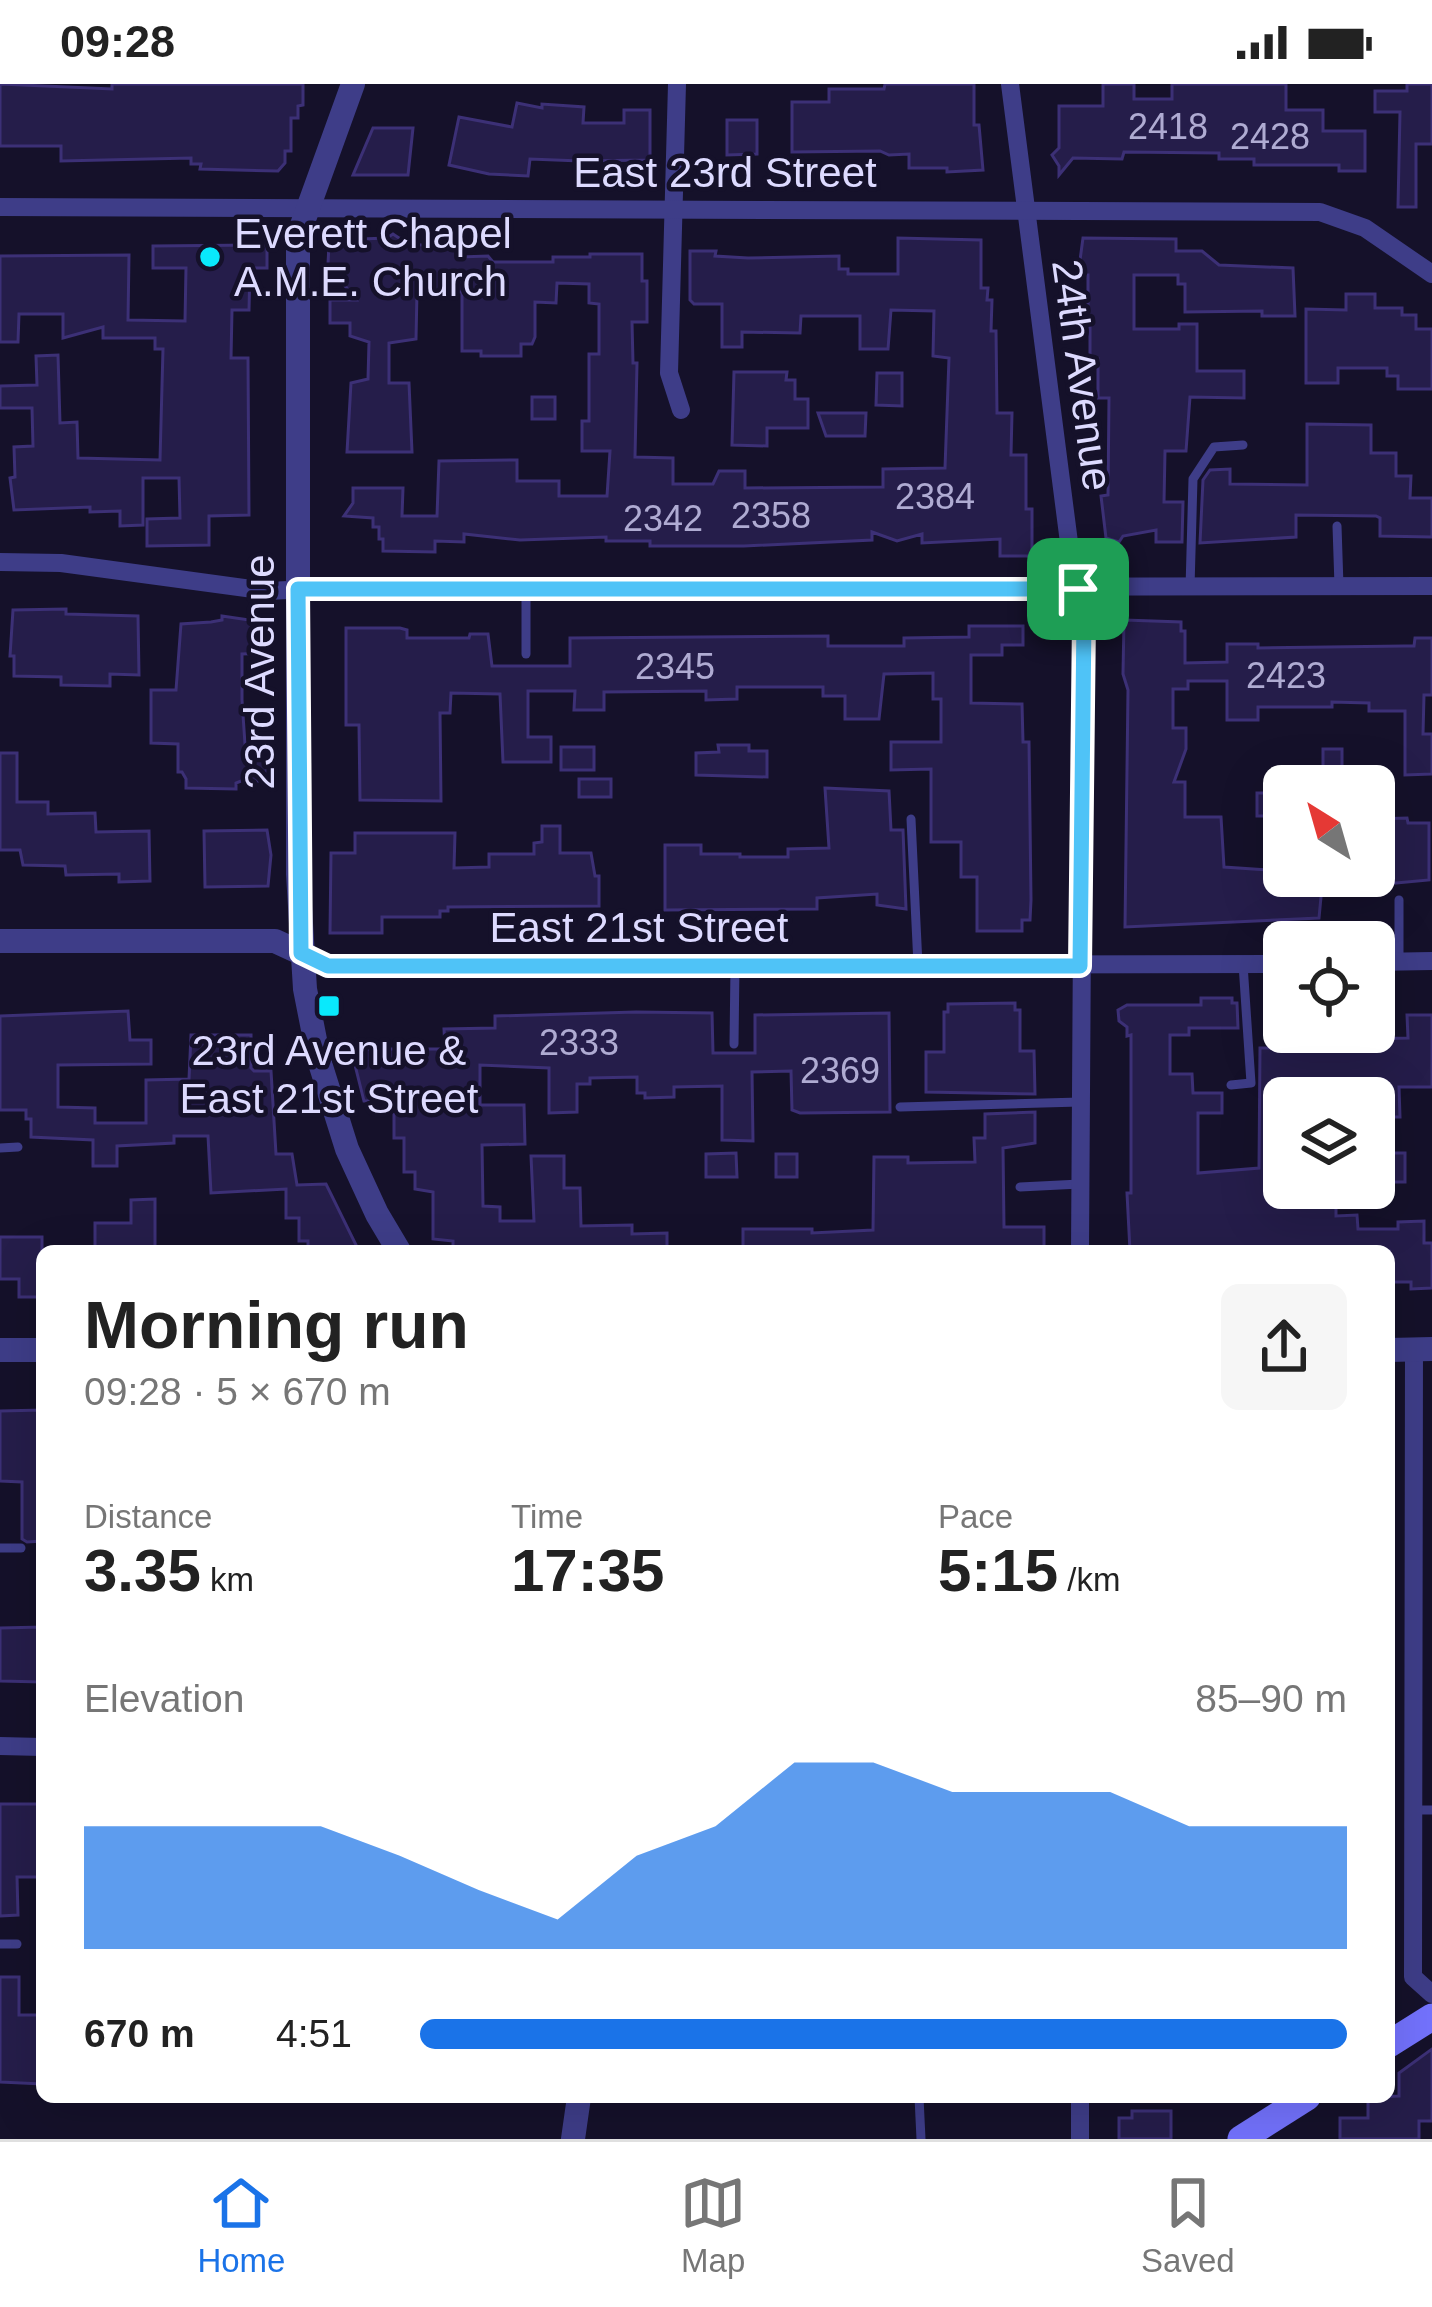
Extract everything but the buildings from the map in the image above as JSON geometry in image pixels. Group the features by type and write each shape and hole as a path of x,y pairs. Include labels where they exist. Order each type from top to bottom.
{"main road":[{"path":"1395,2040 1432,2017"},
{"path":"1241,2139 1298,2103"}],"street":[{"name":"23rd Avenue","path":"353,84 298,249 301,953 332,1107 376,1214 395,1245"},
{"path":"677,84 669,374 681,410"},
{"name":"24th Avenue","path":"1010,84 1071,558 1084,619 1080,1245"},
{"name":"East 23rd Street","path":"0,207 1320,212 1365,228 1432,274"},
{"path":"0,562 61,563 267,591 1432,586"},
{"name":"East 21st Street","path":"0,941 275,940 328,966 1263,964"},
{"path":"1395,962 1432,961"},
{"path":"0,1350 36,1350"},
{"path":"1412,1350 1423,1810 1413,1976 1432,1994"},
{"path":"0,1746 36,1747"},
{"path":"573,2139 578,2103"},
{"path":"1080,2103 1080,2139"}],"lane":[{"path":"1190,588 1193,478 1214,446 1243,445"},
{"path":"1337,526 1339,586"},
{"path":"526,588 526,654"},
{"path":"911,818 918,965"},
{"path":"1399,900 1399,962"},
{"path":"1231,1085 1250,1083 1243,964"},
{"path":"734,1044 735,966"},
{"path":"900,1107 1080,1102"},
{"path":"0,1148 18,1147"},
{"path":"1020,1187 1080,1184"},
{"path":"0,1548 22,1548"},
{"path":"0,1944 17,1944"},
{"path":"919,2103 921,2139"}],"place":[{"name":"Everett Chapel A.M.E. Church","path":"210,257"},
{"name":"23rd Avenue & East 21st Street","path":"329,1006"}],"route":[{"path":"298,589 1078,589 1084,619 1080,966 328,966 301,953 298,589"}]}
